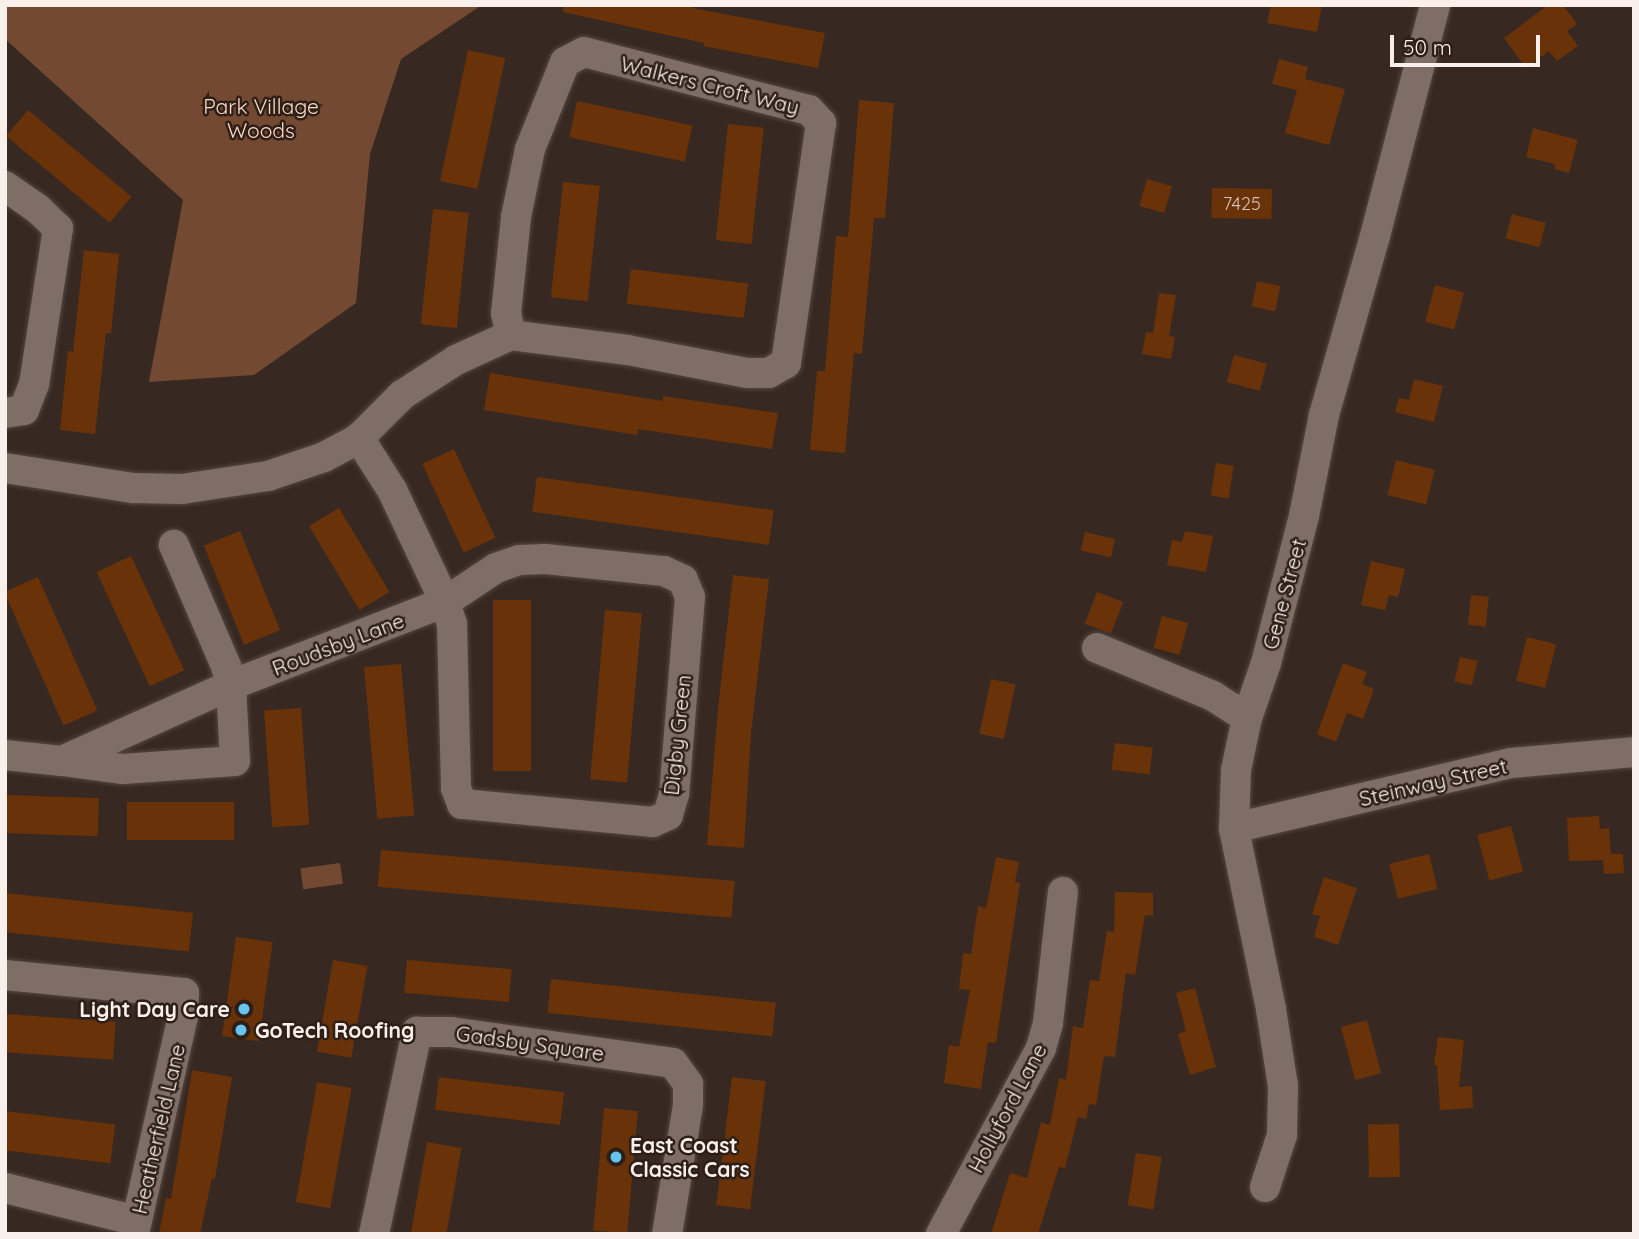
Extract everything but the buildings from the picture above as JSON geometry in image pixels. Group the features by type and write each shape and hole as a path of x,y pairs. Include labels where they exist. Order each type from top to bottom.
{"street":[{"name":"Gene Street","path":"1265,1187 1284,1125 1283,1086 1271,1009 1234,828 1236,770 1247,718 1266,663 1304,516 1324,415 1375,236 1434,5"},
{"name":"Walkers Croft Way","path":"584,52 808,110 821,123 786,363 769,373 747,373 628,350 510,335 506,314 516,217 530,149 565,62 584,52"},
{"path":"5,186 38,209 58,228 34,384 24,410 5,413"},
{"path":"5,468 133,488 182,489 268,476 324,457 359,438 402,395 456,360 510,335"},
{"name":"Digby Green","path":"359,438 392,490 445,602 452,624 456,788 462,804 653,822 668,815 674,794 690,597 683,580 664,571 545,559 519,560 496,568 445,602"},
{"path":"5,755 123,769 235,761 230,685 226,666 173,545"},
{"name":"Roudsby Lane","path":"62,761 230,685 445,602"},
{"path":"1097,648 1213,696 1247,718"},
{"name":"Steinway Street","path":"1234,828 1511,763 1634,752"},
{"name":"Hollyford Lane","path":"941,1234 1041,1048 1048,1023 1063,892"},
{"name":"Heatherfield Lane","path":"5,975 184,993 183,1016 135,1227"},
{"name":"Gadsby Square","path":"374,1234 417,1031 451,1032 673,1063 688,1084 688,1105 667,1234"},
{"path":"5,1188 135,1227"}],"green space":[{"name":"Park Village Woods","path":"5,5 482,5 401,59 370,154 356,303 254,375 149,382 183,200 5,39"},
{"path":"340,863 343,884 303,889 300,869"}],"place":[{"name":"Light Day Care","path":"244,1009"},
{"name":"GoTech Roofing","path":"241,1030"},
{"name":"East Coast Classic Cars","path":"616,1157"}]}
